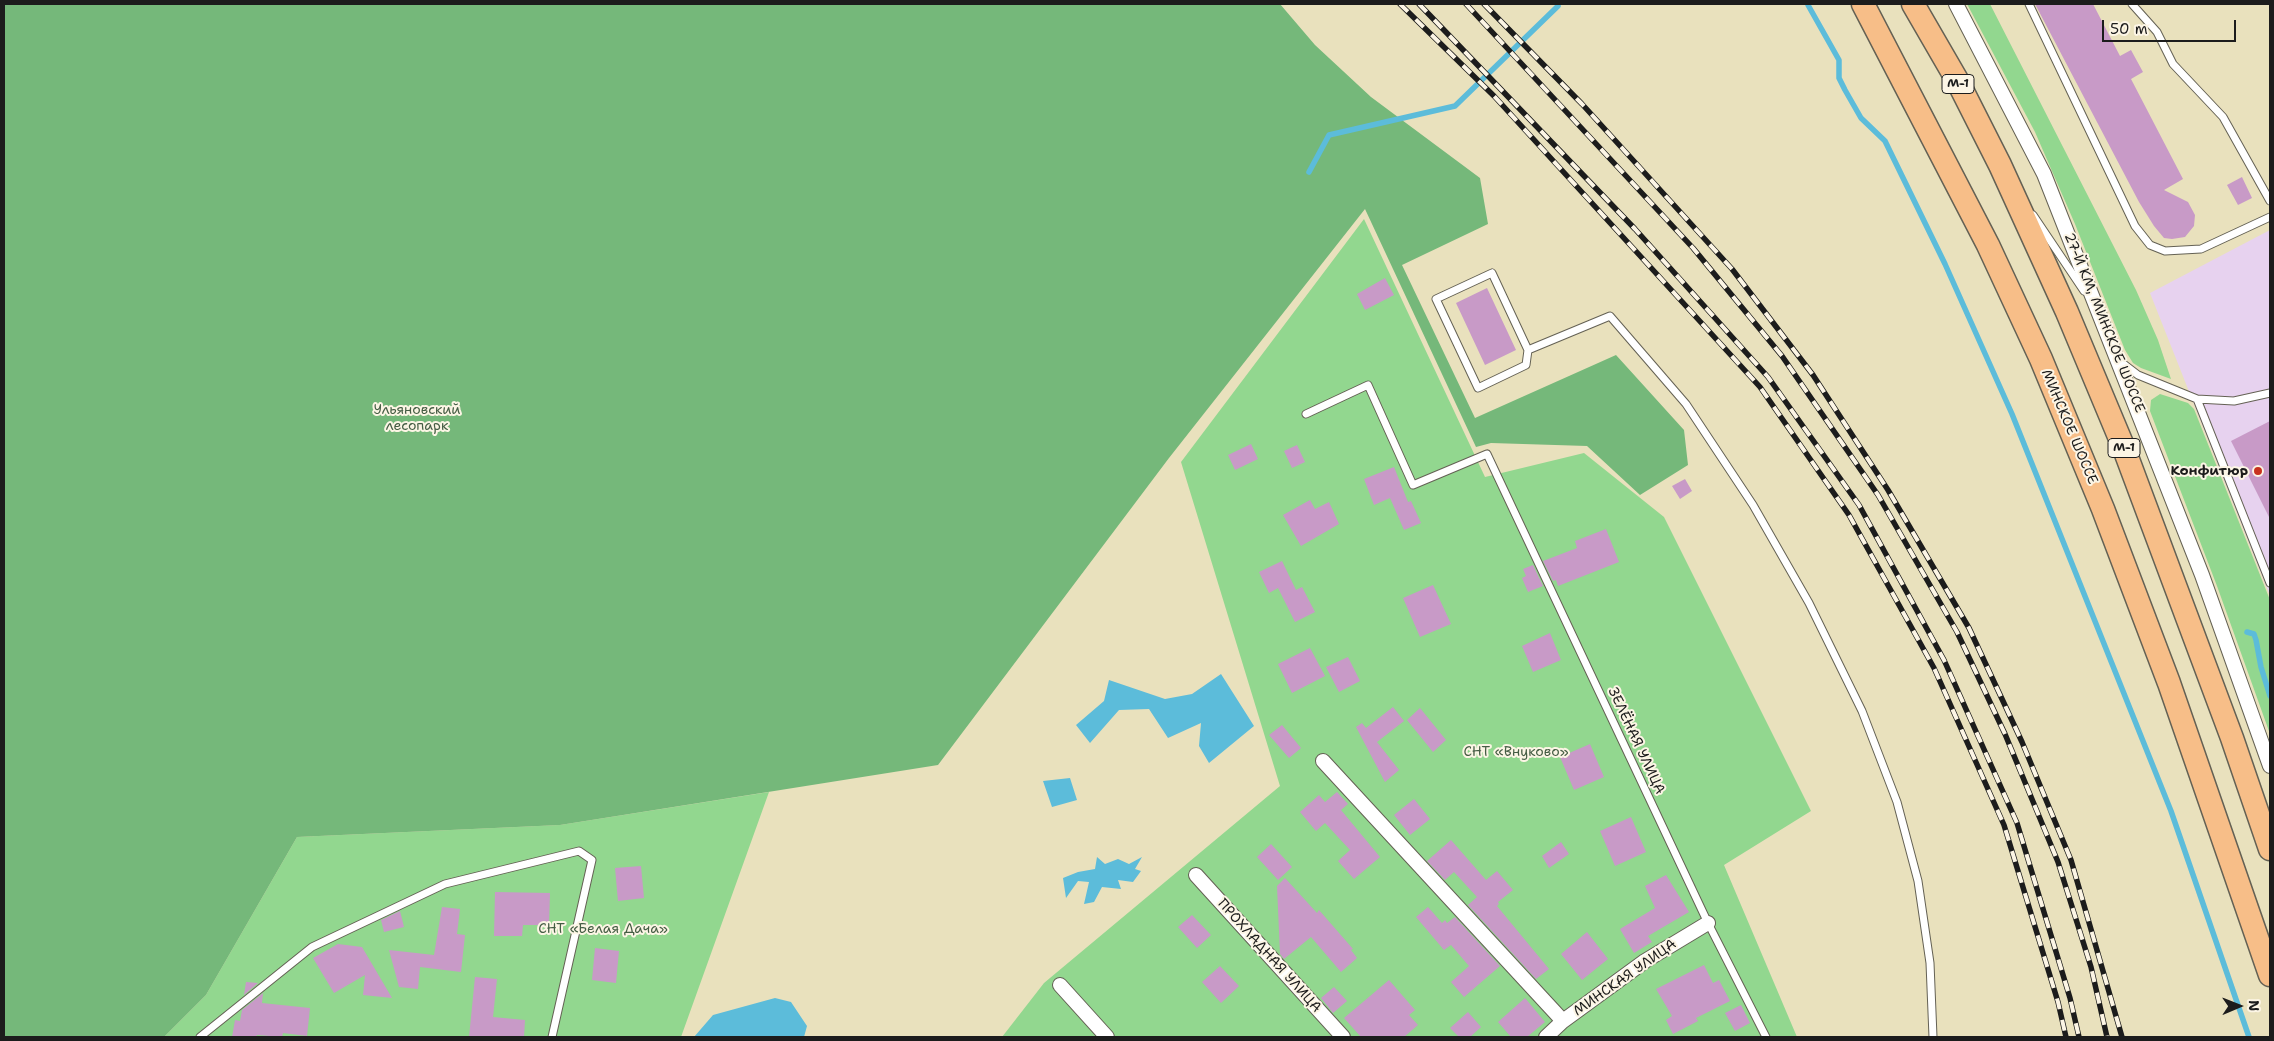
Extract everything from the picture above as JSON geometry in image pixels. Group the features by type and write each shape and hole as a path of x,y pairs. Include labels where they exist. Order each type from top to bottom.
{"highway":[{"name":"МИНСКОЕ ШОССЕ","path":"1864,4 1988,245 2041,359 2103,509 2169,683 2270,975"},
{"name":"М-1","path":"1913,4 1956,80 2000,165 2067,312 2123,446 2232,738 2270,849"}],"street":[{"name":"27-Й КМ, МИНСКОЕ ШОССЕ","path":"1956,4 2044,174 2202,574 2270,766"},
{"path":"1323,761 1563,1021"},
{"name":"ПРОХЛАДНАЯ УЛИЦА","path":"1196,875 1343,1037"},
{"name":"МИНСКАЯ УЛИЦА","path":"1546,1037 1563,1021 1645,961 1708,924"},
{"path":"1060,985 1107,1037"}],"lane":[{"path":"2029,4 2135,226 2150,245 2165,251 2202,248 2270,217"},
{"path":"2132,4 2157,32 2173,64 2223,117 2270,201"},
{"path":"2000,165 2103,321"},
{"path":"1492,273 1528,350 1526,366 1478,388 1436,299 1492,273"},
{"path":"1528,350 1610,316 1686,404 1753,505 1809,603 1862,711 1897,802 1918,881 1928,945 1933,1037"},
{"path":"2119,360 2138,375 2197,398 2234,401 2270,392"},
{"name":"ЗЕЛЁНАЯ УЛИЦА","path":"1306,414 1368,385 1414,485 1487,454 1708,924 1766,1037"},
{"path":"2197,398 2270,583"},
{"path":"200,1037 312,947 445,884 579,851 592,860 552,1037"}],"shaded area":[{"path":"2270,230 2270,596 2150,293"}],"green space":[{"name":"Ульяновский лесопарк","path":"4,4 1280,4 1315,45 1371,97 1480,178 1488,224 1402,265 1475,418 1616,355 1684,430 1688,465 1640,495 1587,446 1491,443 1476,447 1365,209 1169,458 938,765 560,825 297,837 206,995 164,1037 4,1037"},
{"path":"1967,4 1990,4 2136,290 2158,340 2171,379 2141,368 2133,363 2125,350 2075,224 2035,132"},
{"name":"СНТ «Внуково»","path":"1364,219 1485,477 1584,453 1664,517 1811,811 1724,865 1797,1037 1002,1037 1044,983 1280,786 1181,462"},
{"path":"2160,394 2188,403 2194,409 2270,600 2270,734 2217,586 2150,411 2151,400"},
{"name":"СНТ «Белая Дача»","path":"769,792 681,1037 164,1037 206,995 297,837 560,825"}],"water":[{"path":"1221,674 1254,726 1209,763 1199,746 1201,723 1168,738 1149,709 1119,710 1090,743 1076,725 1104,701 1109,680 1165,699 1192,694"},
{"path":"1070,778 1077,800 1052,807 1043,781"},
{"path":"1097,857 1105,864 1118,859 1129,864 1142,857 1135,869 1141,871 1133,882 1118,880 1121,889 1102,887 1094,902 1084,904 1089,882 1078,881 1066,898 1063,878 1078,872 1095,869"},
{"path":"775,998 791,1002 807,1026 804,1037 694,1037 713,1015"}],"building":[{"path":"2035,4 2093,4 2120,56 2131,50 2143,72 2131,79 2183,179 2164,190 2188,202 2195,215 2194,226 2185,237 2164,238 2154,226 2139,202"},
{"path":"2242,177 2252,198 2238,205 2227,185"},
{"path":"1385,278 1394,295 1365,310 1357,294"},
{"path":"1487,288 1516,350 1485,365 1456,303"},
{"name":"Конфитюр","path":"2270,421 2270,519 2231,441"},
{"path":"1251,444 1258,459 1235,470 1228,455"},
{"path":"1297,445 1305,462 1292,468 1284,451"},
{"path":"1394,467 1408,502 1411,501 1421,523 1404,530 1390,498 1374,505 1364,479"},
{"path":"1685,479 1692,491 1680,499 1672,486"},
{"path":"1310,500 1315,509 1329,502 1339,524 1301,546 1283,515"},
{"path":"1606,529 1619,562 1558,586 1556,580 1553,581 1543,561 1577,548 1575,541"},
{"path":"1282,561 1296,590 1302,587 1315,612 1295,622 1278,588 1269,593 1259,572"},
{"path":"1533,565 1543,586 1528,592 1522,578 1526,576 1523,569"},
{"path":"1433,585 1451,624 1420,637 1403,598"},
{"path":"1550,633 1561,660 1533,672 1522,646"},
{"path":"1310,648 1325,676 1292,693 1278,664"},
{"path":"1348,657 1360,681 1339,692 1326,667"},
{"path":"1393,707 1404,721 1377,742 1399,770 1385,782 1356,727 1362,723 1366,728"},
{"path":"1420,708 1446,740 1433,752 1407,720"},
{"path":"1282,725 1301,748 1289,758 1269,735"},
{"path":"1590,744 1604,777 1574,790 1560,757"},
{"path":"1337,792 1348,804 1341,810 1380,857 1354,879 1338,861 1350,850 1325,823 1316,831 1300,812 1319,795 1325,802"},
{"path":"1414,799 1430,819 1410,835 1394,815"},
{"path":"1631,817 1646,852 1615,866 1600,831"},
{"path":"1451,840 1486,880 1497,871 1513,890 1498,902 1497,906 1549,969 1536,979 1468,905 1477,897 1454,872 1445,880 1427,861"},
{"path":"1561,842 1569,854 1549,868 1542,856"},
{"path":"1271,844 1292,867 1278,880 1257,857"},
{"path":"641,866 644,898 618,901 615,868"},
{"path":"1666,875 1689,912 1648,936 1652,942 1634,953 1620,929 1655,908 1645,886"},
{"path":"1285,878 1317,913 1319,910 1353,949 1351,950 1357,958 1341,972 1311,937 1284,959 1280,954 1277,886"},
{"path":"495,892 550,893 549,925 523,925 522,936 494,936"},
{"path":"442,907 460,909 457,934 465,935 461,972 420,967 418,989 399,987 389,950 434,955"},
{"path":"1428,907 1442,923 1445,920 1447,923 1455,917 1500,966 1464,997 1451,982 1469,966 1451,945 1444,950 1416,917"},
{"path":"400,911 404,927 384,932 381,920"},
{"path":"1192,915 1211,935 1197,948 1178,927"},
{"path":"1587,932 1608,959 1582,980 1561,954"},
{"path":"338,944 362,947 392,998 363,995 365,975 334,993 313,958"},
{"path":"595,948 619,951 616,983 592,980"},
{"path":"1704,965 1713,983 1719,980 1730,1001 1696,1018 1698,1021 1673,1034 1666,1020 1672,1016 1656,989"},
{"path":"1220,966 1239,986 1221,1003 1202,982"},
{"path":"475,977 497,979 493,1017 525,1020 524,1037 469,1037"},
{"path":"1389,980 1415,1010 1409,1015 1418,1025 1404,1037 1361,1037 1344,1018"},
{"path":"246,982 258,983 244,995"},
{"path":"1334,987 1347,1001 1333,1013 1321,998"},
{"path":"263,993 262,1003 310,1008 307,1036 283,1033 282,1037 257,1035 256,1037 232,1037 235,1020 240,1021 242,1010"},
{"path":"1525,998 1545,1022 1527,1037 1511,1037 1498,1022"},
{"path":"1741,1005 1750,1023 1735,1031 1725,1013"},
{"path":"1468,1012 1481,1027 1470,1037 1459,1037 1450,1028"}],"waterway":[{"path":"1808,5 1839,60 1839,78 1845,90 1861,118 1885,141 1945,264 2012,414 2171,811 2249,1037"},
{"path":"1309,172 1329,135 1455,106 1558,6"},
{"path":"2247,632 2254,634 2270,696"}],"railway":[{"path":"1400,4 1494,96 1760,387 1849,515 1934,668 2004,825 2058,1002 2066,1037"},
{"path":"1419,4 1635,229 1768,377 1859,505 1944,660 2017,823 2070,998 2079,1037"},
{"path":"1466,4 1693,248 1782,356 1878,495 1957,632 2005,734 2058,862 2091,967 2107,1037"},
{"path":"1484,4 1582,104 1732,269 1813,375 1888,490 1969,628 2022,742 2071,860 2122,1037"}],"place":[{"name":"Конфитюр","path":"2258,471"}]}
